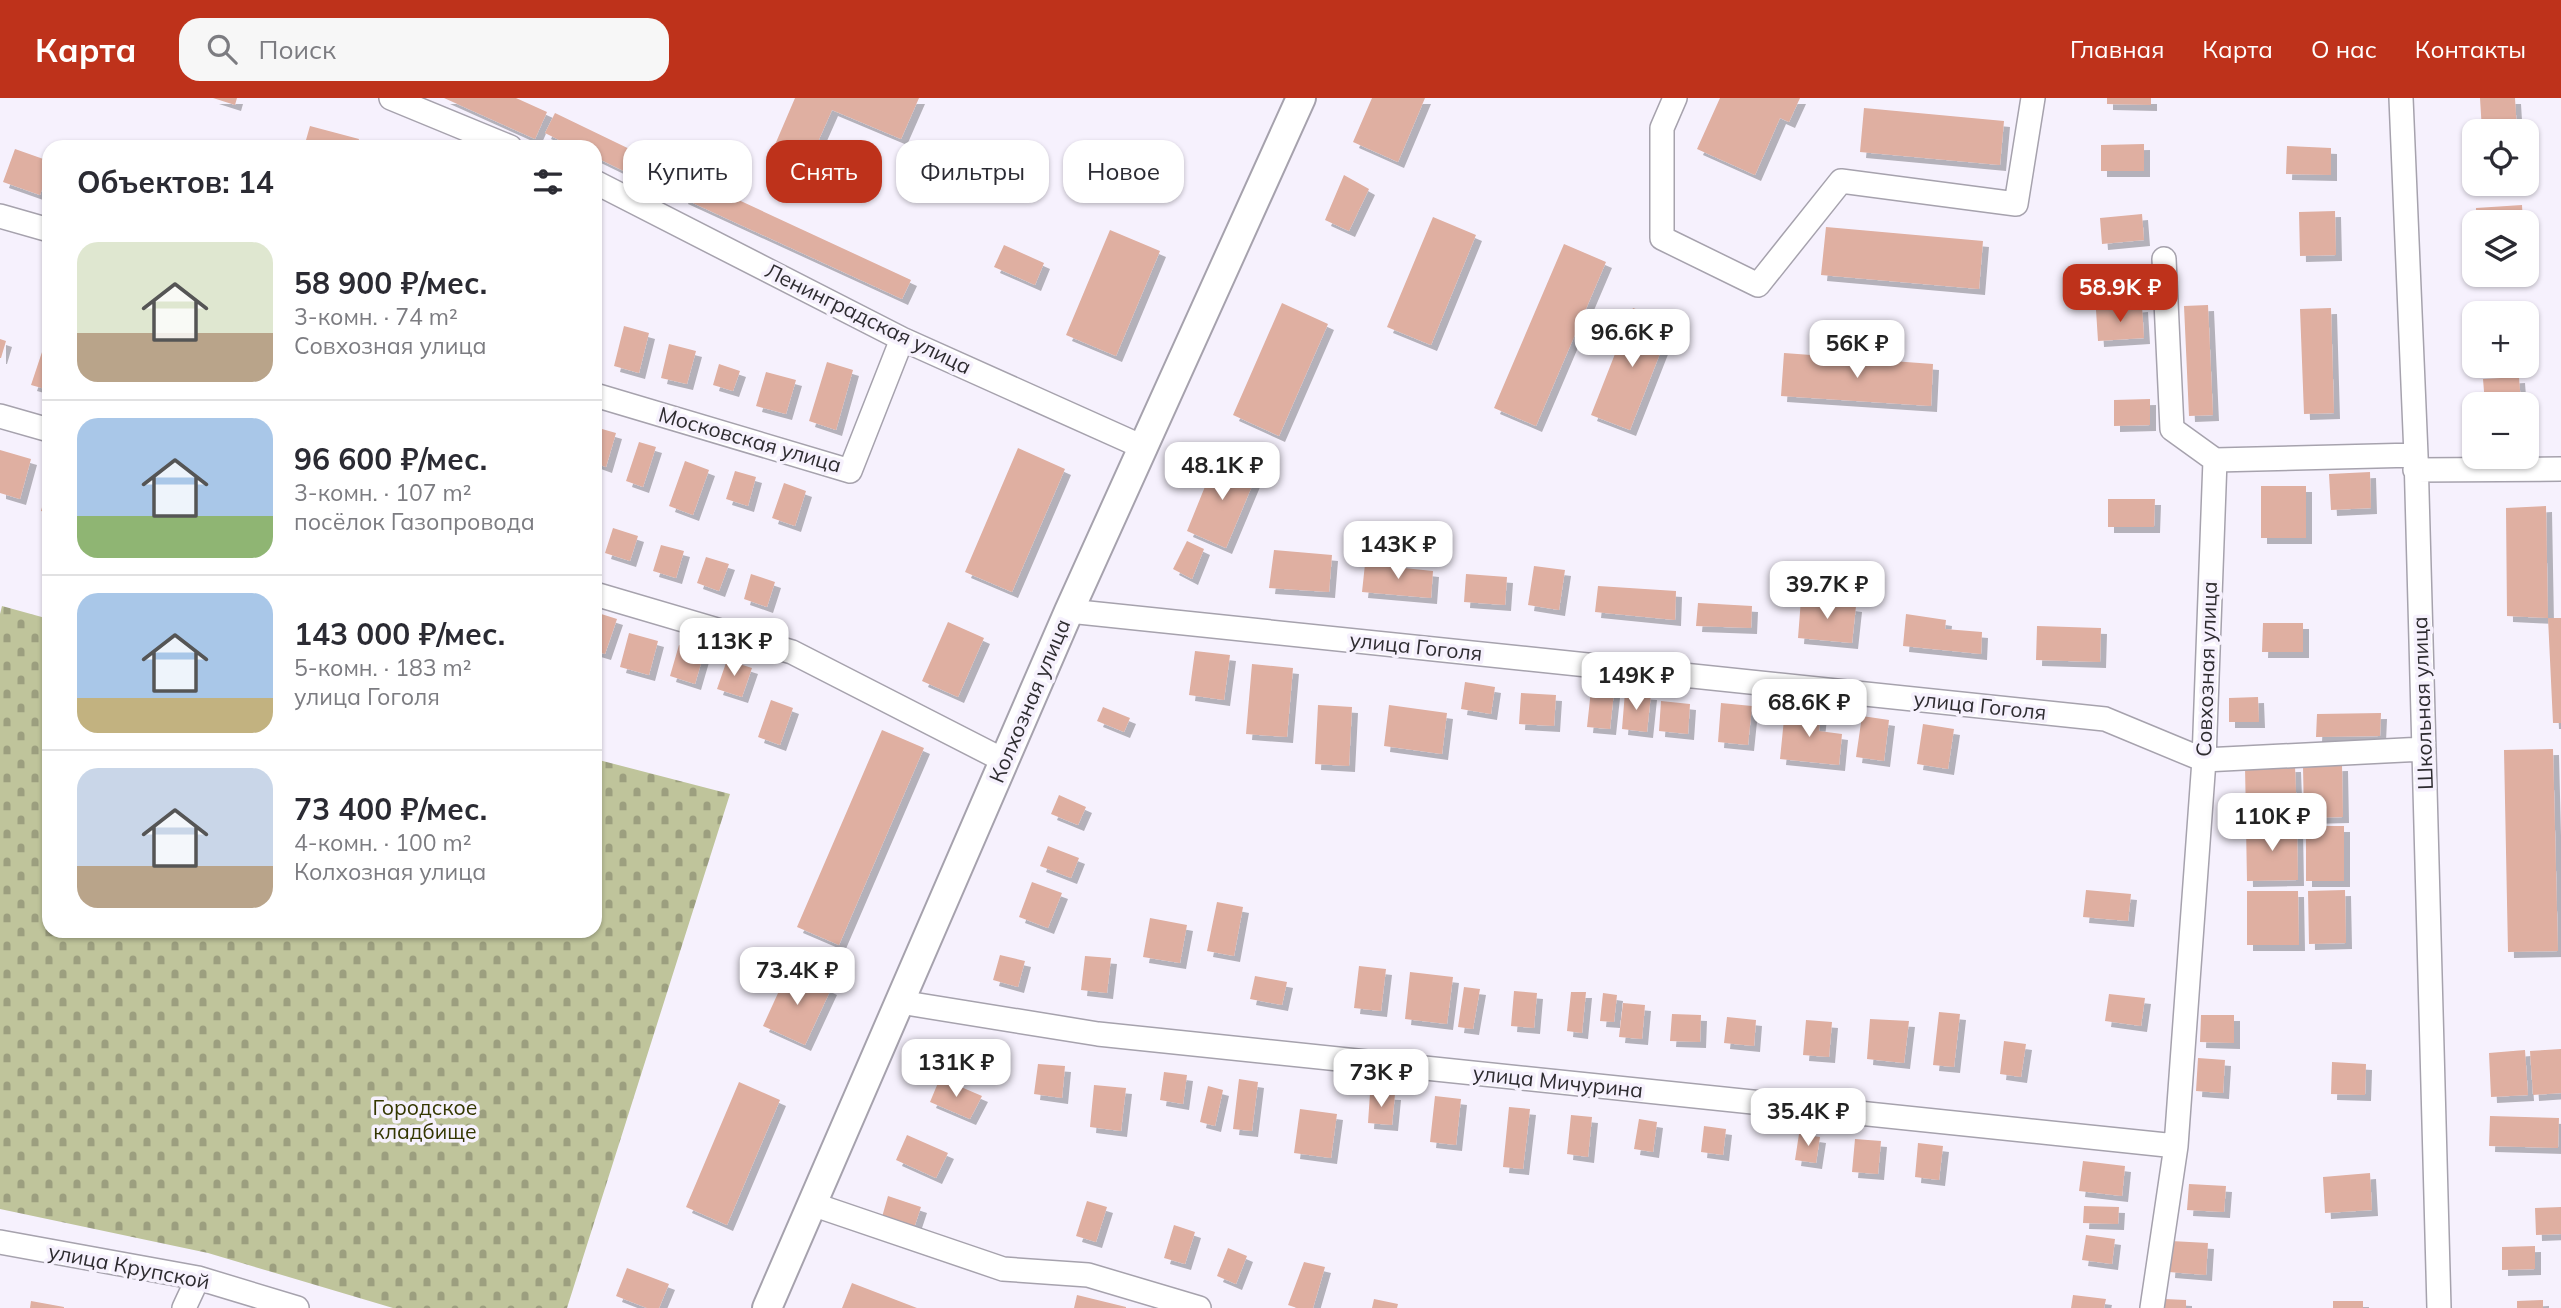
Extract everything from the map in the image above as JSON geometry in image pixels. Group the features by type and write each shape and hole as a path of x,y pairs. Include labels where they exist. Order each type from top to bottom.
{"main road":[{"name":"Колхозная улица","path":"767,1308 1069,611 1301,98"}],"street":[{"path":"391,98 493,140"},
{"path":"1675,98 1662,128 1662,238 1758,285 1841,181 2015,204 2033,98"},
{"name":"Школьная улица","path":"2401,98 2424,749 2439,1308"},
{"name":"Ленинградская улица","path":"602,186 902,339 1145,448"},
{"path":"0,216 42,228"},
{"path":"2164,259 2172,429 2215,460 2415,463 2561,469"},
{"name":"Московская улица","path":"602,396 850,471 902,339"},
{"path":"0,416 42,428"},
{"name":"Совхозная улица","path":"2152,1308 2176,1146 2204,760 2215,460"},
{"path":"602,596 792,652 1005,761"},
{"name":"улица Гоголя","path":"1069,611 2105,719 2204,760 2424,749"},
{"name":"улица Мичурина","path":"900,1002 1098,1034 2176,1146"},
{"path":"811,1204 1003,1269 1088,1275 1199,1308"},
{"name":"улица Крупской","path":"0,1242 198,1278 297,1308"},
{"path":"184,1308 198,1278"}],"green space":[{"name":"Городское кладбище","path":"2,606 42,617 42,938 602,938 602,761 730,794 567,1308 393,1308 208,1253 0,1209"}],"building":[{"path":"213,98 237,98 235,105"},
{"path":"444,98 516,98 547,112 535,139"},
{"path":"795,98 919,98 901,139 832,110 819,140 777,140"},
{"path":"1372,98 1425,98 1398,162 1353,142"},
{"path":"1720,98 1800,98 1789,122 1780,118 1755,175 1697,149"},
{"path":"2107,98 2151,98 2151,105 2107,104"},
{"path":"2480,98 2515,98 2516,119 2481,119"},
{"path":"1864,108 2004,121 2000,165 1860,152"},
{"path":"555,113 623,146 623,171 602,160 602,140 559,140 545,133"},
{"path":"310,126 359,139 359,140 306,140"},
{"path":"2144,144 2144,171 2101,171 2101,145"},
{"path":"2287,146 2331,148 2331,175 2286,174"},
{"path":"15,149 42,159 40,195 3,182"},
{"path":"1344,175 1369,189 1349,231 1325,220"},
{"path":"693,203 745,203 911,280 902,299"},
{"path":"2522,205 2522,210 2476,210"},
{"path":"2335,211 2336,255 2300,256 2299,212"},
{"path":"2142,214 2144,240 2102,244 2100,218"},
{"path":"1433,217 1476,235 1431,345 1387,327"},
{"path":"1826,227 1983,241 1979,289 1821,275"},
{"path":"1110,230 1160,251 1116,356 1066,335"},
{"path":"1564,244 1606,262 1536,426 1494,408"},
{"path":"1004,245 1044,263 1035,285 994,267"},
{"path":"1282,303 1328,324 1279,436 1233,415"},
{"path":"2208,305 2213,415 2189,416 2184,306"},
{"path":"2142,306 2144,338 2098,341 2096,310"},
{"path":"1633,308 1672,323 1630,430 1591,415"},
{"path":"2331,308 2334,413 2304,414 2300,309"},
{"path":"624,326 649,333 639,373 614,366"},
{"path":"0,339 6,341 1,358 0,358"},
{"path":"669,344 696,351 687,384 661,378"},
{"path":"42,352 42,388 31,385"},
{"path":"1784,353 1933,364 1931,406 1781,396"},
{"path":"827,362 853,370 836,430 809,421"},
{"path":"719,364 740,371 733,391 713,385"},
{"path":"766,372 796,380 786,414 756,406"},
{"path":"2519,378 2520,392 2484,392 2483,379"},
{"path":"2150,399 2150,425 2114,426 2114,400"},
{"path":"602,429 616,433 606,467 602,466"},
{"path":"639,442 656,447 643,487 626,481"},
{"path":"1018,448 1065,469 1012,592 965,572"},
{"path":"0,450 31,459 20,499 0,493"},
{"path":"1217,457 1257,474 1226,548 1187,531"},
{"path":"685,461 709,470 693,515 669,506"},
{"path":"735,471 756,477 748,506 726,499"},
{"path":"2370,472 2371,508 2331,510 2329,474"},
{"path":"784,483 806,491 795,526 772,518"},
{"path":"2261,486 2306,486 2306,538 2261,538"},
{"path":"2108,499 2155,499 2154,527 2108,527"},
{"path":"2546,506 2548,618 2507,616 2506,508"},
{"path":"613,528 638,536 630,561 605,553"},
{"path":"1187,541 1204,549 1192,579 1173,569"},
{"path":"661,545 684,551 676,578 653,571"},
{"path":"1274,550 1332,555 1329,592 1269,588"},
{"path":"706,557 729,564 719,591 697,583"},
{"path":"1365,564 1433,571 1431,598 1362,592"},
{"path":"1534,566 1565,570 1559,610 1528,605"},
{"path":"751,574 775,582 767,607 744,599"},
{"path":"1466,574 1507,577 1505,605 1464,602"},
{"path":"1598,586 1676,591 1675,620 1595,612"},
{"path":"1801,599 1856,606 1852,643 1798,638"},
{"path":"1698,603 1752,606 1751,628 1696,626"},
{"path":"602,614 617,619 605,654 602,653"},
{"path":"1906,614 1946,620 1945,629 1982,632 1981,654 1903,646"},
{"path":"2548,618 2561,618 2561,723 2553,723"},
{"path":"948,622 984,638 958,697 922,681"},
{"path":"2263,623 2303,623 2303,652 2262,652"},
{"path":"2037,626 2101,628 2100,662 2036,660"},
{"path":"629,633 658,641 649,675 620,667"},
{"path":"679,645 704,653 695,684 670,676"},
{"path":"1195,651 1230,655 1224,700 1189,695"},
{"path":"727,660 752,668 742,697 717,689"},
{"path":"1252,664 1293,668 1287,737 1246,734"},
{"path":"1465,682 1495,687 1491,714 1461,709"},
{"path":"1591,690 1614,692 1610,729 1587,727"},
{"path":"1625,692 1651,694 1647,732 1622,729"},
{"path":"1521,693 1556,695 1554,726 1519,724"},
{"path":"2258,697 2259,722 2229,722 2229,698"},
{"path":"771,700 793,708 780,745 758,737"},
{"path":"1661,701 1690,704 1688,734 1659,731"},
{"path":"1721,703 1752,706 1748,745 1718,742"},
{"path":"1318,705 1352,707 1349,766 1315,764"},
{"path":"1389,705 1447,713 1442,754 1384,746"},
{"path":"1103,707 1130,718 1124,732 1097,721"},
{"path":"1785,709 1821,713 1819,731 1842,734 1839,765 1780,759"},
{"path":"2381,713 2380,736 2316,737 2317,714"},
{"path":"1862,716 1889,720 1884,761 1856,757"},
{"path":"1923,724 1954,729 1948,769 1917,764"},
{"path":"882,730 924,748 839,945 797,927"},
{"path":"2553,749 2558,951 2508,952 2504,750"},
{"path":"2342,765 2343,817 2304,818 2303,766"},
{"path":"2295,766 2297,817 2246,818 2245,767"},
{"path":"1059,795 1086,807 1078,825 1051,814"},
{"path":"2297,825 2298,880 2247,881 2246,826"},
{"path":"2306,826 2344,826 2344,881 2306,881"},
{"path":"1048,846 1079,858 1071,878 1040,866"},
{"path":"1032,882 1062,893 1048,928 1019,917"},
{"path":"2086,890 2131,894 2128,921 2083,917"},
{"path":"2345,890 2346,943 2309,944 2308,891"},
{"path":"2247,891 2298,891 2299,945 2247,945"},
{"path":"1217,902 1243,907 1234,956 1207,951"},
{"path":"1150,918 1187,925 1180,963 1143,957"},
{"path":"1000,955 1025,961 1018,987 993,980"},
{"path":"1085,956 1111,958 1107,993 1081,990"},
{"path":"1359,966 1386,969 1381,1011 1354,1008"},
{"path":"789,969 831,989 805,1045 763,1026"},
{"path":"1410,972 1453,977 1447,1024 1405,1019"},
{"path":"1255,976 1287,982 1282,1005 1250,999"},
{"path":"1464,987 1480,989 1473,1029 1458,1027"},
{"path":"1514,991 1537,993 1534,1028 1511,1026"},
{"path":"1571,992 1586,992 1582,1033 1567,1031"},
{"path":"1603,993 1617,995 1614,1022 1600,1021"},
{"path":"2109,994 2145,998 2141,1026 2105,1021"},
{"path":"1623,1003 1645,1005 1642,1039 1619,1037"},
{"path":"1939,1012 1960,1014 1954,1067 1933,1065"},
{"path":"1672,1014 1701,1015 1700,1042 1670,1041"},
{"path":"2201,1015 2234,1015 2234,1043 2200,1042"},
{"path":"1727,1017 1756,1020 1754,1046 1724,1043"},
{"path":"1870,1019 1909,1021 1904,1063 1867,1059"},
{"path":"1806,1020 1832,1022 1829,1057 1803,1055"},
{"path":"2004,1041 2026,1044 2021,1077 2000,1074"},
{"path":"2561,1049 2561,1093 2533,1095 2530,1051"},
{"path":"2525,1050 2528,1095 2491,1097 2489,1053"},
{"path":"2198,1058 2225,1060 2223,1093 2196,1091"},
{"path":"2332,1062 2366,1064 2365,1095 2331,1094"},
{"path":"1038,1064 1065,1066 1062,1098 1034,1094"},
{"path":"1164,1072 1187,1075 1183,1104 1160,1100"},
{"path":"940,1078 982,1096 970,1119 930,1102"},
{"path":"1239,1079 1258,1082 1252,1131 1233,1129"},
{"path":"739,1082 780,1100 727,1225 686,1207"},
{"path":"1094,1085 1126,1088 1121,1131 1090,1127"},
{"path":"1208,1086 1223,1090 1215,1126 1200,1122"},
{"path":"1370,1093 1395,1094 1392,1125 1368,1123"},
{"path":"1435,1096 1461,1099 1456,1145 1430,1142"},
{"path":"1509,1107 1530,1109 1523,1169 1503,1167"},
{"path":"1300,1109 1337,1114 1331,1158 1294,1153"},
{"path":"1571,1115 1592,1117 1588,1157 1567,1154"},
{"path":"2490,1116 2559,1118 2558,1148 2489,1146"},
{"path":"1639,1119 1657,1122 1653,1152 1634,1149"},
{"path":"1704,1126 1726,1129 1723,1155 1701,1152"},
{"path":"1799,1134 1820,1137 1816,1163 1795,1160"},
{"path":"907,1135 948,1153 936,1178 896,1160"},
{"path":"1855,1139 1881,1141 1878,1174 1852,1172"},
{"path":"1918,1143 1943,1146 1939,1180 1915,1177"},
{"path":"2083,1161 2125,1166 2122,1196 2079,1191"},
{"path":"2370,1173 2372,1210 2325,1213 2323,1177"},
{"path":"2189,1184 2226,1186 2224,1212 2187,1210"},
{"path":"888,1196 921,1207 914,1228 882,1217"},
{"path":"1087,1201 1107,1207 1096,1242 1076,1236"},
{"path":"2084,1206 2119,1207 2118,1224 2083,1223"},
{"path":"2561,1207 2561,1234 2536,1235 2535,1208"},
{"path":"1174,1225 1195,1232 1185,1264 1164,1258"},
{"path":"2086,1235 2115,1239 2112,1264 2082,1260"},
{"path":"2171,1241 2208,1243 2206,1275 2169,1272"},
{"path":"2535,1246 2535,1269 2502,1270 2502,1247"},
{"path":"1228,1248 1247,1256 1236,1284 1217,1276"},
{"path":"1304,1262 1325,1267 1313,1308 1288,1305"},
{"path":"627,1268 669,1284 659,1308 647,1308 616,1296"},
{"path":"852,1283 917,1308 842,1308"},
{"path":"1077,1295 1126,1307 1126,1308 1074,1308"},
{"path":"2073,1295 2106,1299 2104,1308 2071,1308"},
{"path":"1374,1299 1398,1304 1397,1308 1372,1308"},
{"path":"2165,1299 2186,1300 2186,1308 2165,1308"},
{"path":"2543,1300 2543,1308 2517,1308 2517,1301"},
{"path":"31,1301 64,1307 64,1308 30,1308"},
{"path":"2333,1301 2363,1301 2363,1308 2333,1308"}]}
